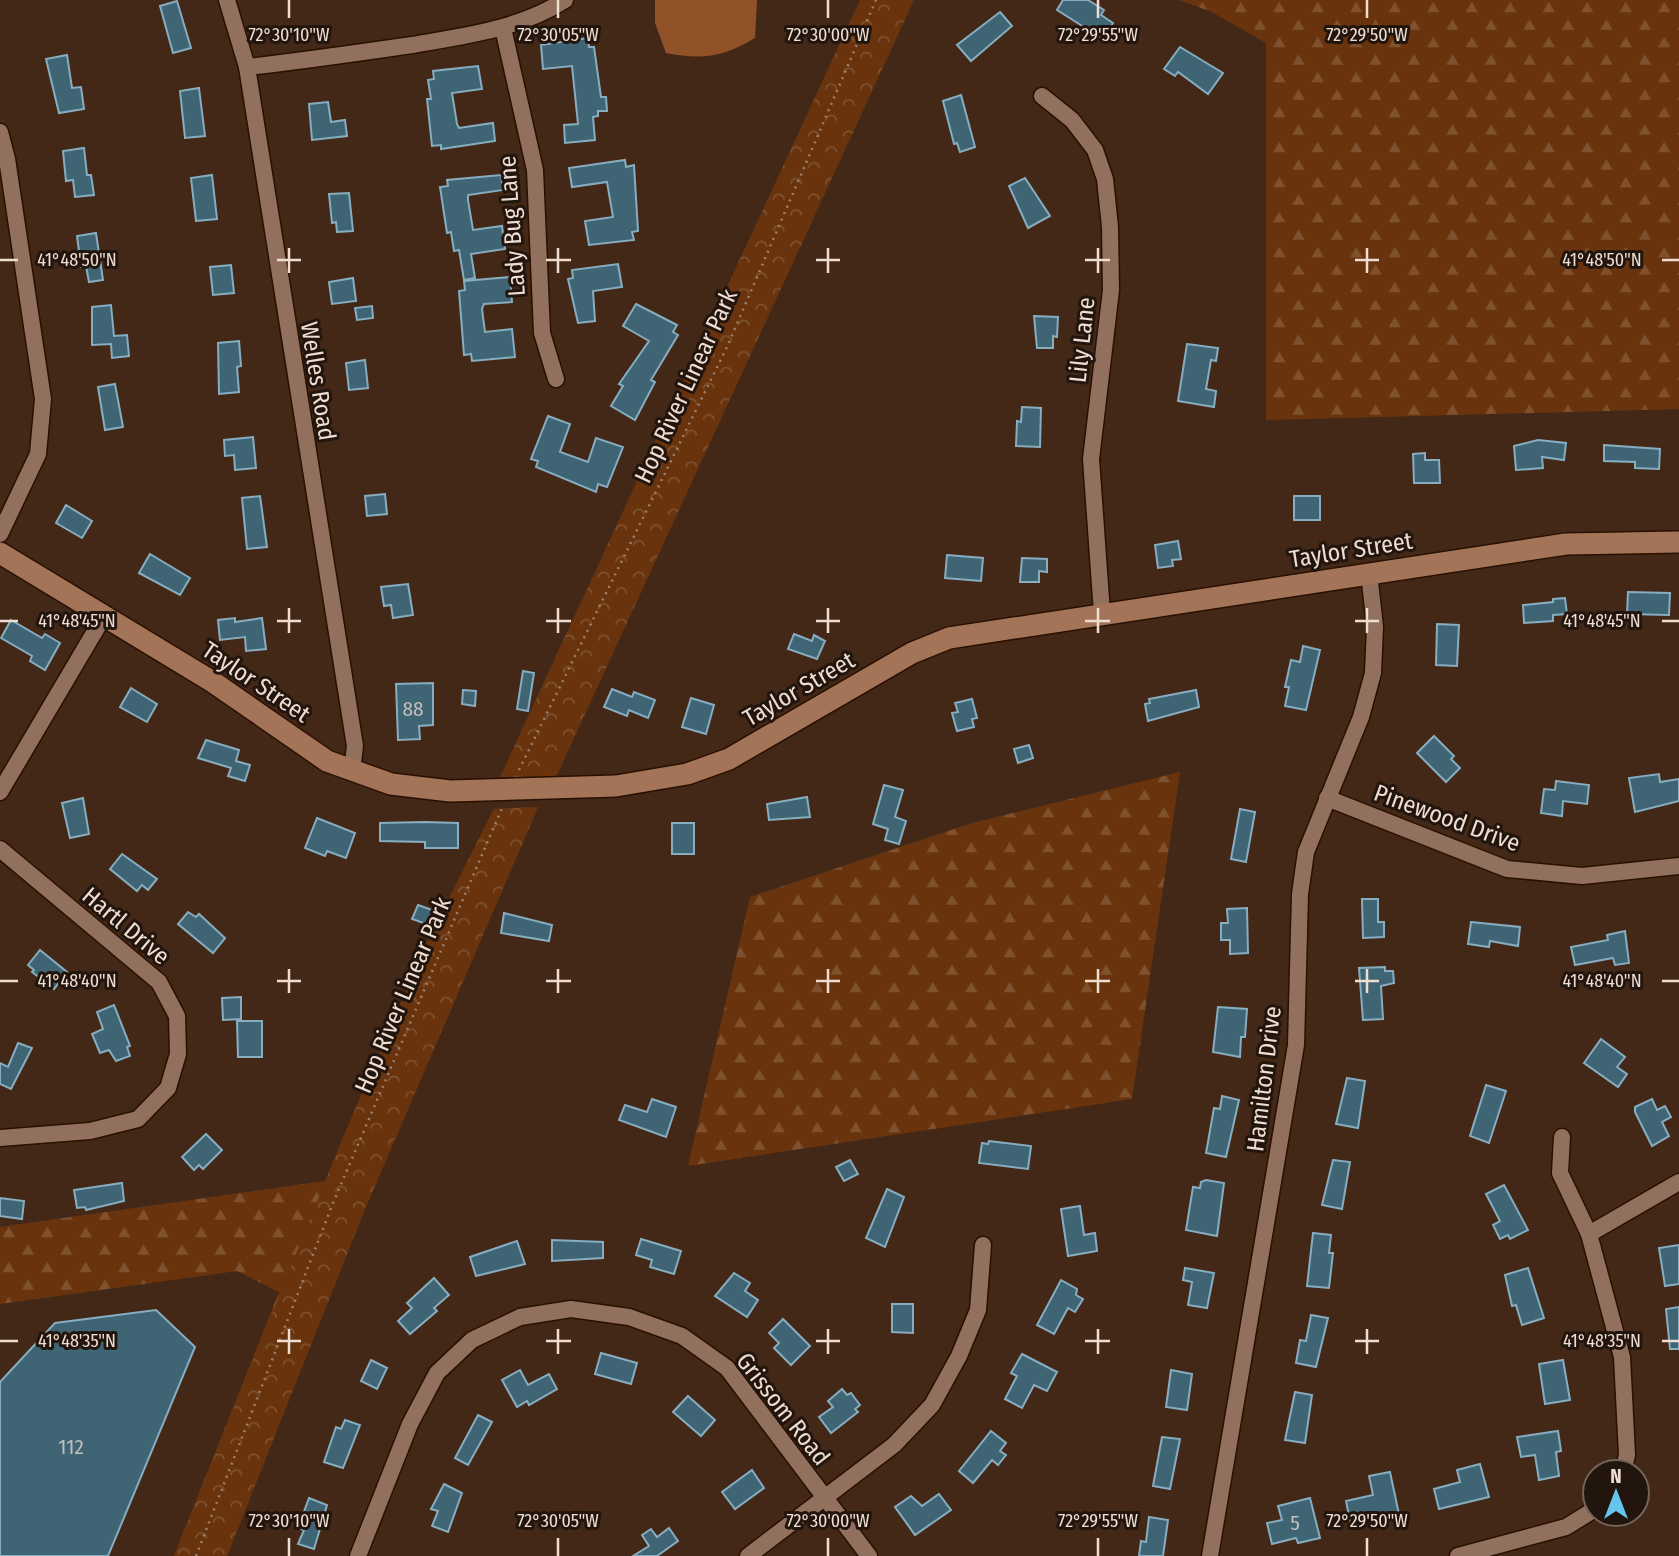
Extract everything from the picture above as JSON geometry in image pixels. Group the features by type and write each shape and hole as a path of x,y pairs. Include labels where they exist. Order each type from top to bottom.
{"street":[{"name":"Welles Road","path":"228,0 247,67 355,746 352,771"},
{"path":"247,67 360,53 503,28 552,9 565,0"},
{"name":"Lady Bug Lane","path":"503,28 535,170 542,333 556,379"},
{"name":"Lily Lane","path":"1042,96 1072,120 1095,150 1105,179 1111,227 1111,290 1091,459 1102,613"},
{"path":"0,131 7,159 43,399 38,454 0,534"},
{"name":"Taylor Street","path":"0,554 213,682 310,750 352,771 391,784 450,791 616,786 687,774 729,759 912,653 949,638 1566,544 1679,542"},
{"name":"Hamilton Drive","path":"1210,1556 1296,1045 1300,894 1306,852 1361,717 1373,673 1375,627 1369,573"},
{"path":"0,792 104,616"},
{"name":"Pinewood Drive","path":"1327,798 1507,869 1582,876 1679,866"},
{"name":"Hartl Drive","path":"0,849 159,982 177,1016 178,1055 168,1088 138,1119 90,1131 0,1138"},
{"path":"1562,1138 1560,1173 1589,1234 1622,1357 1626,1458"},
{"path":"1589,1234 1679,1182"},
{"path":"748,1556 894,1445 932,1405 959,1356 978,1310 983,1245"},
{"name":"Grissom Road","path":"358,1556 410,1424 437,1373 472,1340 520,1317 571,1309 629,1317 682,1336 727,1368 869,1556"},
{"path":"1458,1556 1566,1527 1581,1518"}],"path":[{"name":"Hop River Linear Park","path":"514,780 727,347 876,0"},
{"name":"Hop River Linear Park","path":"196,1556 333,1203 505,800"}],"green space":[{"path":"860,0 914,0 556,777 500,777"},
{"path":"1179,0 1679,0 1679,409 1266,420 1266,43 1212,12"},
{"path":"1180,772 1132,1099 688,1166 750,897 972,823"},
{"path":"538,807 362,1216 227,1556 174,1556 279,1292 237,1271 0,1304 0,1227 325,1181 425,946 494,809"},
{"path":"538,807 362,1216 227,1556 174,1556 342,1140 425,946 494,809"}],"shaded area":[{"path":"655,0 757,0 755,38 723,53 712,55 666,53 655,23"}],"building":[{"path":"1063,0 1088,0 1104,10 1101,15 1113,23 1103,39 1057,10"},
{"path":"177,1 191,48 173,53 160,6"},
{"path":"1000,12 1012,26 971,61 957,45"},
{"path":"588,38 589,47 594,47 601,97 606,97 607,111 598,111 598,116 593,117 595,140 565,143 564,125 578,124 572,66 543,69 541,45"},
{"path":"1180,47 1223,73 1208,94 1178,72 1175,76 1164,69"},
{"path":"67,55 72,88 81,87 84,109 59,113 46,59"},
{"path":"478,66 482,89 452,93 457,124 459,128 493,123 495,141 441,149 441,145 432,146 427,99 431,99 428,80 434,79 433,71"},
{"path":"199,88 205,136 185,138 180,91"},
{"path":"961,95 975,147 960,152 957,143 954,144 943,101"},
{"path":"328,102 331,122 345,120 347,136 312,140 309,104"},
{"path":"84,148 87,175 91,175 94,195 75,197 73,180 66,181 63,151"},
{"path":"625,160 626,167 634,165 638,231 632,232 634,240 589,245 585,221 613,217 607,182 572,187 569,168"},
{"path":"212,175 217,219 196,221 191,178"},
{"path":"501,175 503,190 468,195 468,200 473,230 502,226 505,249 471,254 475,278 464,280 459,250 454,251 451,232 447,233 440,187 448,186 447,180"},
{"path":"1025,178 1050,216 1028,228 1009,186"},
{"path":"349,193 353,231 337,232 336,222 332,223 329,194"},
{"path":"96,233 103,280 89,282 86,266 81,267 77,236"},
{"path":"618,264 622,287 593,291 595,321 578,323 568,279 573,278 572,270"},
{"path":"231,265 234,293 213,295 210,267"},
{"path":"510,277 512,302 484,304 482,309 485,332 512,329 515,357 472,361 471,354 464,355 459,291 465,290 464,281"},
{"path":"353,278 356,301 332,304 329,282"},
{"path":"636,304 677,325 673,332 678,335 651,380 655,382 635,420 611,406 623,386 619,384 649,341 623,326"},
{"path":"111,305 114,336 127,335 129,356 112,358 111,344 92,345 92,307"},
{"path":"372,306 373,318 357,320 355,308"},
{"path":"1034,316 1058,317 1057,337 1053,336 1053,348 1037,348"},
{"path":"239,341 239,392 219,394 218,343"},
{"path":"1187,344 1218,348 1216,361 1211,360 1206,389 1216,391 1214,407 1178,401"},
{"path":"365,360 368,388 349,390 346,363"},
{"path":"115,384 123,427 105,430 98,387"},
{"path":"1022,407 1041,408 1040,447 1016,446 1017,421 1021,422"},
{"path":"548,416 570,424 560,452 588,462 596,438 623,447 607,487 598,484 596,492 536,467 538,461 531,459"},
{"path":"253,437 256,468 235,470 234,455 225,456 224,440"},
{"path":"1538,440 1566,443 1564,460 1542,457 1543,468 1516,470 1514,446"},
{"path":"1604,445 1660,449 1659,469 1635,468 1635,462 1604,461"},
{"path":"1425,453 1425,460 1439,460 1440,483 1414,483 1413,454"},
{"path":"385,494 387,514 367,516 365,496"},
{"path":"260,496 267,547 247,549 242,498"},
{"path":"1294,496 1320,496 1320,520 1294,520"},
{"path":"66,505 92,521 82,538 56,523"},
{"path":"1178,541 1181,559 1172,560 1173,566 1158,568 1155,545"},
{"path":"150,554 190,578 180,595 139,573"},
{"path":"947,555 983,558 981,581 945,578"},
{"path":"1022,558 1047,559 1047,572 1039,571 1039,582 1020,582"},
{"path":"408,584 413,615 393,618 391,605 384,606 381,587"},
{"path":"1628,592 1670,593 1669,615 1627,614"},
{"path":"1565,598 1567,614 1553,615 1553,621 1524,623 1523,605"},
{"path":"235,618 235,622 262,618 266,649 246,651 245,637 220,640 218,620"},
{"path":"11,620 42,638 45,634 60,643 45,670 30,661 32,656 1,638"},
{"path":"1437,624 1459,625 1457,666 1436,665"},
{"path":"794,634 812,641 814,635 825,641 817,659 788,649"},
{"path":"1303,646 1320,650 1306,710 1285,706 1289,687 1285,687 1291,660 1300,662"},
{"path":"523,671 534,673 528,711 517,709"},
{"path":"433,683 433,725 419,726 420,739 398,740 396,684"},
{"path":"131,688 157,704 147,722 120,707"},
{"path":"612,689 632,697 634,692 655,700 648,718 629,710 627,716 604,707"},
{"path":"463,690 476,691 475,706 462,704"},
{"path":"1196,690 1199,707 1148,721 1145,704 1150,703 1149,699"},
{"path":"691,698 714,705 706,734 682,727"},
{"path":"972,699 977,718 972,719 974,727 957,731 952,713 958,712 955,703"},
{"path":"1434,736 1454,756 1451,759 1460,768 1446,782 1417,753"},
{"path":"206,740 239,750 236,761 250,765 245,781 228,776 231,768 198,758"},
{"path":"1029,745 1033,758 1018,763 1014,749"},
{"path":"1659,774 1660,782 1679,779 1679,801 1635,812 1629,778"},
{"path":"1556,781 1589,785 1587,804 1563,801 1562,816 1541,813 1544,789 1555,790"},
{"path":"884,785 903,790 895,817 906,821 899,844 885,840 888,829 873,824"},
{"path":"807,797 810,817 769,820 767,804"},
{"path":"83,798 89,834 70,838 62,803"},
{"path":"1240,809 1255,812 1246,862 1231,859"},
{"path":"317,818 355,833 346,858 327,851 325,856 305,848"},
{"path":"380,823 458,823 458,848 425,848 425,842 380,841"},
{"path":"672,823 694,823 694,854 672,854"},
{"path":"122,854 157,879 148,890 142,885 137,891 110,869"},
{"path":"1362,899 1378,899 1378,922 1384,922 1384,937 1363,938"},
{"path":"418,905 435,911 429,925 412,919"},
{"path":"1247,908 1248,953 1230,954 1230,940 1221,940 1221,923 1228,923 1227,909"},
{"path":"188,912 196,917 199,914 225,938 213,953 178,924"},
{"path":"504,913 552,925 549,941 501,933"},
{"path":"1471,922 1520,927 1518,946 1490,941 1489,947 1468,944"},
{"path":"1625,931 1629,963 1615,965 1613,958 1575,965 1571,947 1608,940 1607,935"},
{"path":"40,950 67,972 54,989 32,972 34,970 28,965"},
{"path":"1385,967 1385,971 1393,971 1394,983 1381,986 1383,1019 1363,1020 1359,968"},
{"path":"241,997 241,1019 223,1020 222,998"},
{"path":"114,1005 130,1046 127,1047 130,1056 116,1061 109,1050 100,1053 92,1034 103,1029 97,1012"},
{"path":"1218,1007 1247,1009 1240,1057 1213,1052"},
{"path":"237,1021 262,1021 262,1057 238,1057"},
{"path":"1601,1039 1625,1057 1617,1067 1627,1074 1618,1087 1584,1063"},
{"path":"18,1043 32,1048 11,1089 0,1084 0,1063 8,1067"},
{"path":"1347,1078 1365,1081 1358,1128 1336,1124"},
{"path":"1486,1085 1506,1091 1489,1143 1470,1136"},
{"path":"1222,1096 1239,1100 1226,1157 1206,1153 1214,1108 1220,1109"},
{"path":"652,1099 676,1107 666,1137 619,1120 625,1105 647,1112"},
{"path":"1652,1099 1657,1110 1665,1106 1671,1117 1662,1122 1669,1136 1652,1146 1635,1107"},
{"path":"206,1134 222,1150 203,1169 199,1165 194,1170 182,1157"},
{"path":"989,1141 1031,1146 1028,1169 979,1163 982,1143 988,1144"},
{"path":"850,1160 858,1174 844,1181 836,1167"},
{"path":"1333,1160 1350,1162 1342,1209 1322,1205"},
{"path":"1206,1180 1224,1183 1217,1236 1186,1230 1193,1187 1200,1188 1201,1182"},
{"path":"122,1183 124,1201 86,1210 85,1207 77,1208 74,1190"},
{"path":"1504,1185 1528,1230 1510,1239 1508,1235 1500,1239 1493,1225 1500,1221 1486,1194"},
{"path":"887,1189 904,1197 885,1247 866,1238"},
{"path":"0,1198 24,1201 22,1219 0,1216"},
{"path":"1080,1206 1084,1235 1095,1233 1097,1251 1068,1256 1061,1209"},
{"path":"1313,1233 1331,1235 1329,1253 1333,1253 1329,1288 1307,1286"},
{"path":"641,1239 681,1251 674,1274 650,1267 652,1260 636,1255"},
{"path":"552,1240 603,1242 603,1258 552,1261"},
{"path":"517,1241 525,1264 476,1276 470,1257"},
{"path":"1679,1245 1679,1284 1665,1286 1659,1248"},
{"path":"1185,1268 1214,1273 1207,1308 1188,1305 1192,1282 1183,1280"},
{"path":"1528,1268 1544,1318 1522,1325 1516,1305 1512,1306 1505,1275"},
{"path":"734,1273 750,1283 745,1291 758,1300 747,1317 715,1296"},
{"path":"434,1278 449,1295 434,1308 437,1311 410,1334 398,1321 412,1308 407,1303"},
{"path":"1061,1280 1077,1289 1076,1295 1083,1299 1075,1312 1068,1308 1054,1334 1037,1325"},
{"path":"892,1304 913,1304 913,1333 892,1332"},
{"path":"1679,1307 1679,1349 1670,1349 1666,1309"},
{"path":"156,1310 195,1347 108,1556 0,1556 0,1382 55,1323"},
{"path":"1311,1315 1328,1318 1316,1367 1296,1363 1300,1340 1306,1341"},
{"path":"783,1319 810,1346 791,1365 774,1348 779,1343 769,1333"},
{"path":"601,1353 637,1363 631,1384 595,1374"},
{"path":"1022,1354 1057,1372 1047,1391 1034,1385 1022,1408 1005,1399 1017,1376 1011,1373"},
{"path":"371,1360 387,1368 377,1389 361,1381"},
{"path":"1563,1360 1570,1400 1545,1404 1539,1364"},
{"path":"520,1370 528,1385 549,1374 557,1389 529,1405 527,1401 517,1407 502,1380"},
{"path":"1171,1370 1192,1374 1187,1410 1166,1407"},
{"path":"842,1389 847,1395 851,1393 860,1405 855,1409 858,1412 831,1433 819,1417 833,1407 828,1401"},
{"path":"1295,1392 1312,1395 1305,1443 1285,1440"},
{"path":"688,1396 715,1420 701,1436 673,1412"},
{"path":"478,1415 492,1422 468,1465 455,1458"},
{"path":"345,1420 360,1425 343,1468 324,1462 336,1427 341,1429"},
{"path":"991,1431 1006,1443 1000,1451 1006,1455 998,1465 992,1460 973,1483 959,1471"},
{"path":"1558,1431 1561,1451 1556,1452 1559,1476 1539,1480 1535,1455 1521,1457 1517,1437"},
{"path":"1162,1437 1180,1439 1170,1489 1153,1486"},
{"path":"1480,1464 1489,1497 1439,1509 1434,1489 1460,1482 1457,1470"},
{"path":"752,1470 764,1488 735,1509 722,1492"},
{"path":"1390,1472 1400,1519 1382,1522 1381,1515 1350,1521 1346,1501 1373,1495 1369,1476"},
{"path":"444,1484 462,1493 448,1532 432,1526 438,1511 431,1509"},
{"path":"939,1494 951,1510 915,1535 895,1507 911,1496 922,1506"},
{"path":"309,1498 327,1505 314,1549 298,1544 304,1530 298,1528"},
{"path":"1310,1498 1320,1538 1298,1543 1296,1538 1272,1544 1267,1523 1282,1520 1278,1506"},
{"path":"1149,1517 1168,1520 1163,1556 1139,1556 1141,1541 1146,1542"},
{"path":"669,1528 678,1541 657,1556 633,1556 649,1546 642,1535 651,1529 657,1537"}]}
